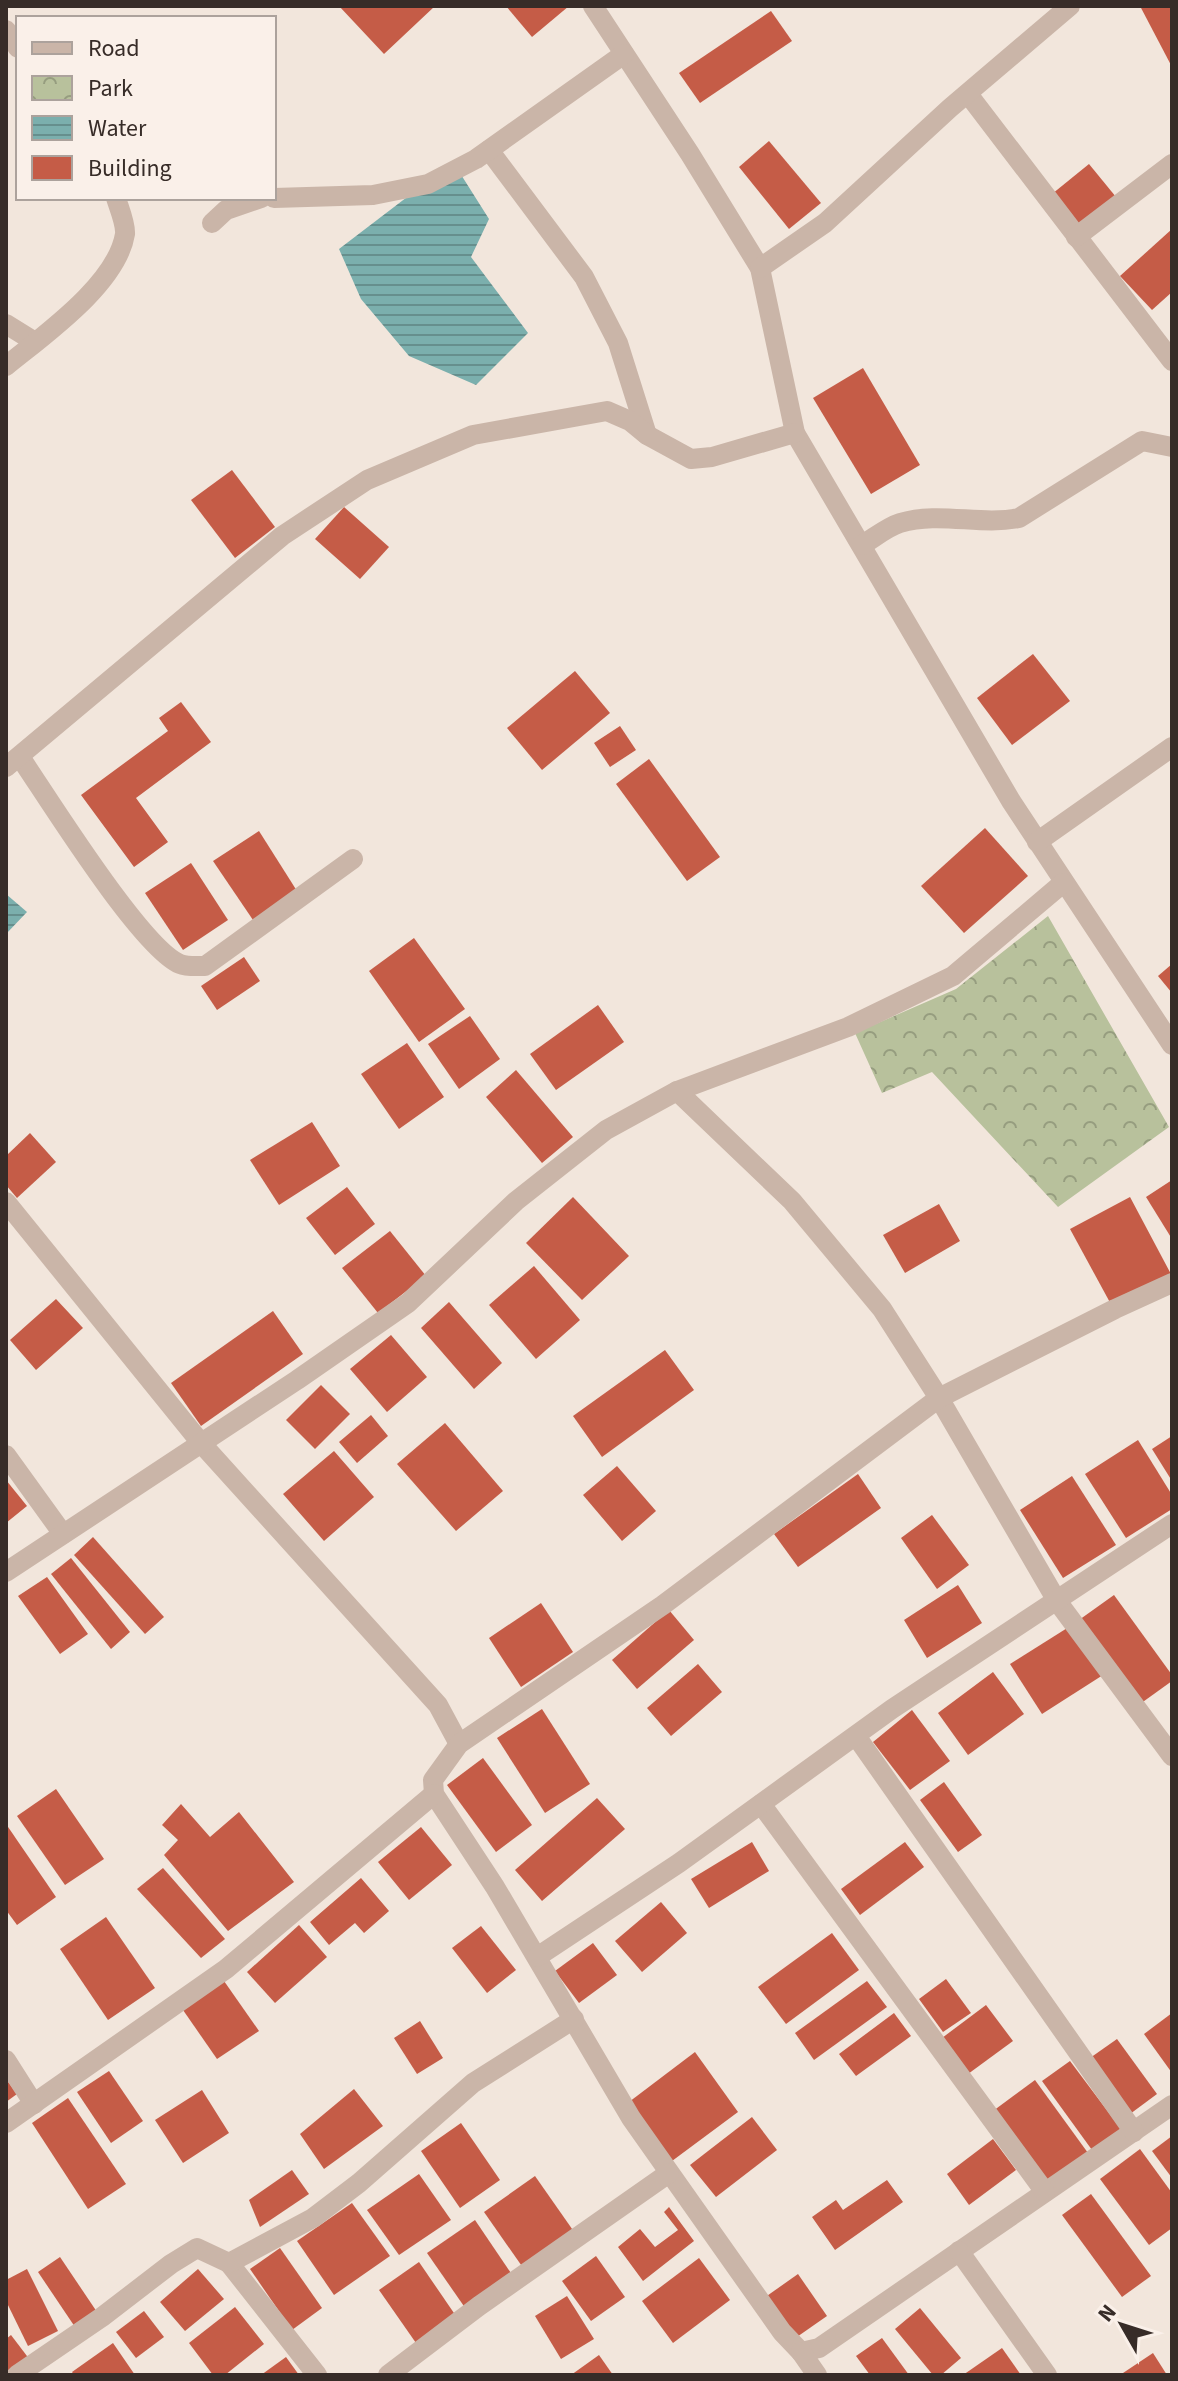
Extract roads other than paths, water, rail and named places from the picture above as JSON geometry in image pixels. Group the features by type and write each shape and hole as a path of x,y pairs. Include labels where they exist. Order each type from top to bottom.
{"street":[{"path":"593,6 760,268 795,433 1037,842 1172,1045"},
{"path":"760,268 825,223 1070,6"},
{"path":"276,198 373,195 428,184 489,150 624,54"},
{"path":"968,94 1172,361"},
{"path":"489,150 584,277 618,343 647,435"},
{"path":"1076,237 1172,164"},
{"path":"6,366 72,312 114,265 125,231 117,200"},
{"path":"212,223 226,210 255,200"},
{"path":"6,324 35,342"},
{"path":"353,859 205,966 181,965 157,948 13,762 102,684 197,609 282,536 367,480 473,435 607,411 630,421 647,435 691,459 712,457 795,433"},
{"path":"862,545 897,524 926,518 997,523 1019,518 1142,441 1172,447"},
{"path":"1037,842 1172,747"},
{"path":"6,1572 408,1303 516,1201 606,1130 677,1091 848,1027 953,976 1063,883"},
{"path":"677,1091 792,1201 882,1309 939,1398 1057,1601 1172,1756"},
{"path":"6,1202 201,1443 438,1705 459,1744"},
{"path":"817,2375 782,2332 631,2118 537,1957 434,1794 433,1780 459,1744 663,1605 939,1398 1172,1283"},
{"path":"6,1455 63,1534"},
{"path":"537,1957 679,1863 856,1736 1172,1524"},
{"path":"856,1736 1134,2132"},
{"path":"6,2123 226,1969 434,1794"},
{"path":"761,1804 1045,2192"},
{"path":"229,2263 313,2218 359,2183 473,2083 574,2019"},
{"path":"6,2060 34,2104"},
{"path":"801,2352 819,2348 1172,2105"},
{"path":"388,2375 479,2306 669,2173"},
{"path":"17,2375 197,2248 229,2263 317,2375"},
{"path":"959,2251 1047,2375"}],"water":[{"path":"453,162 489,219 471,257 528,333 476,385 409,356 361,299 339,249"},
{"path":"6,894 27,912 6,934"}]}
